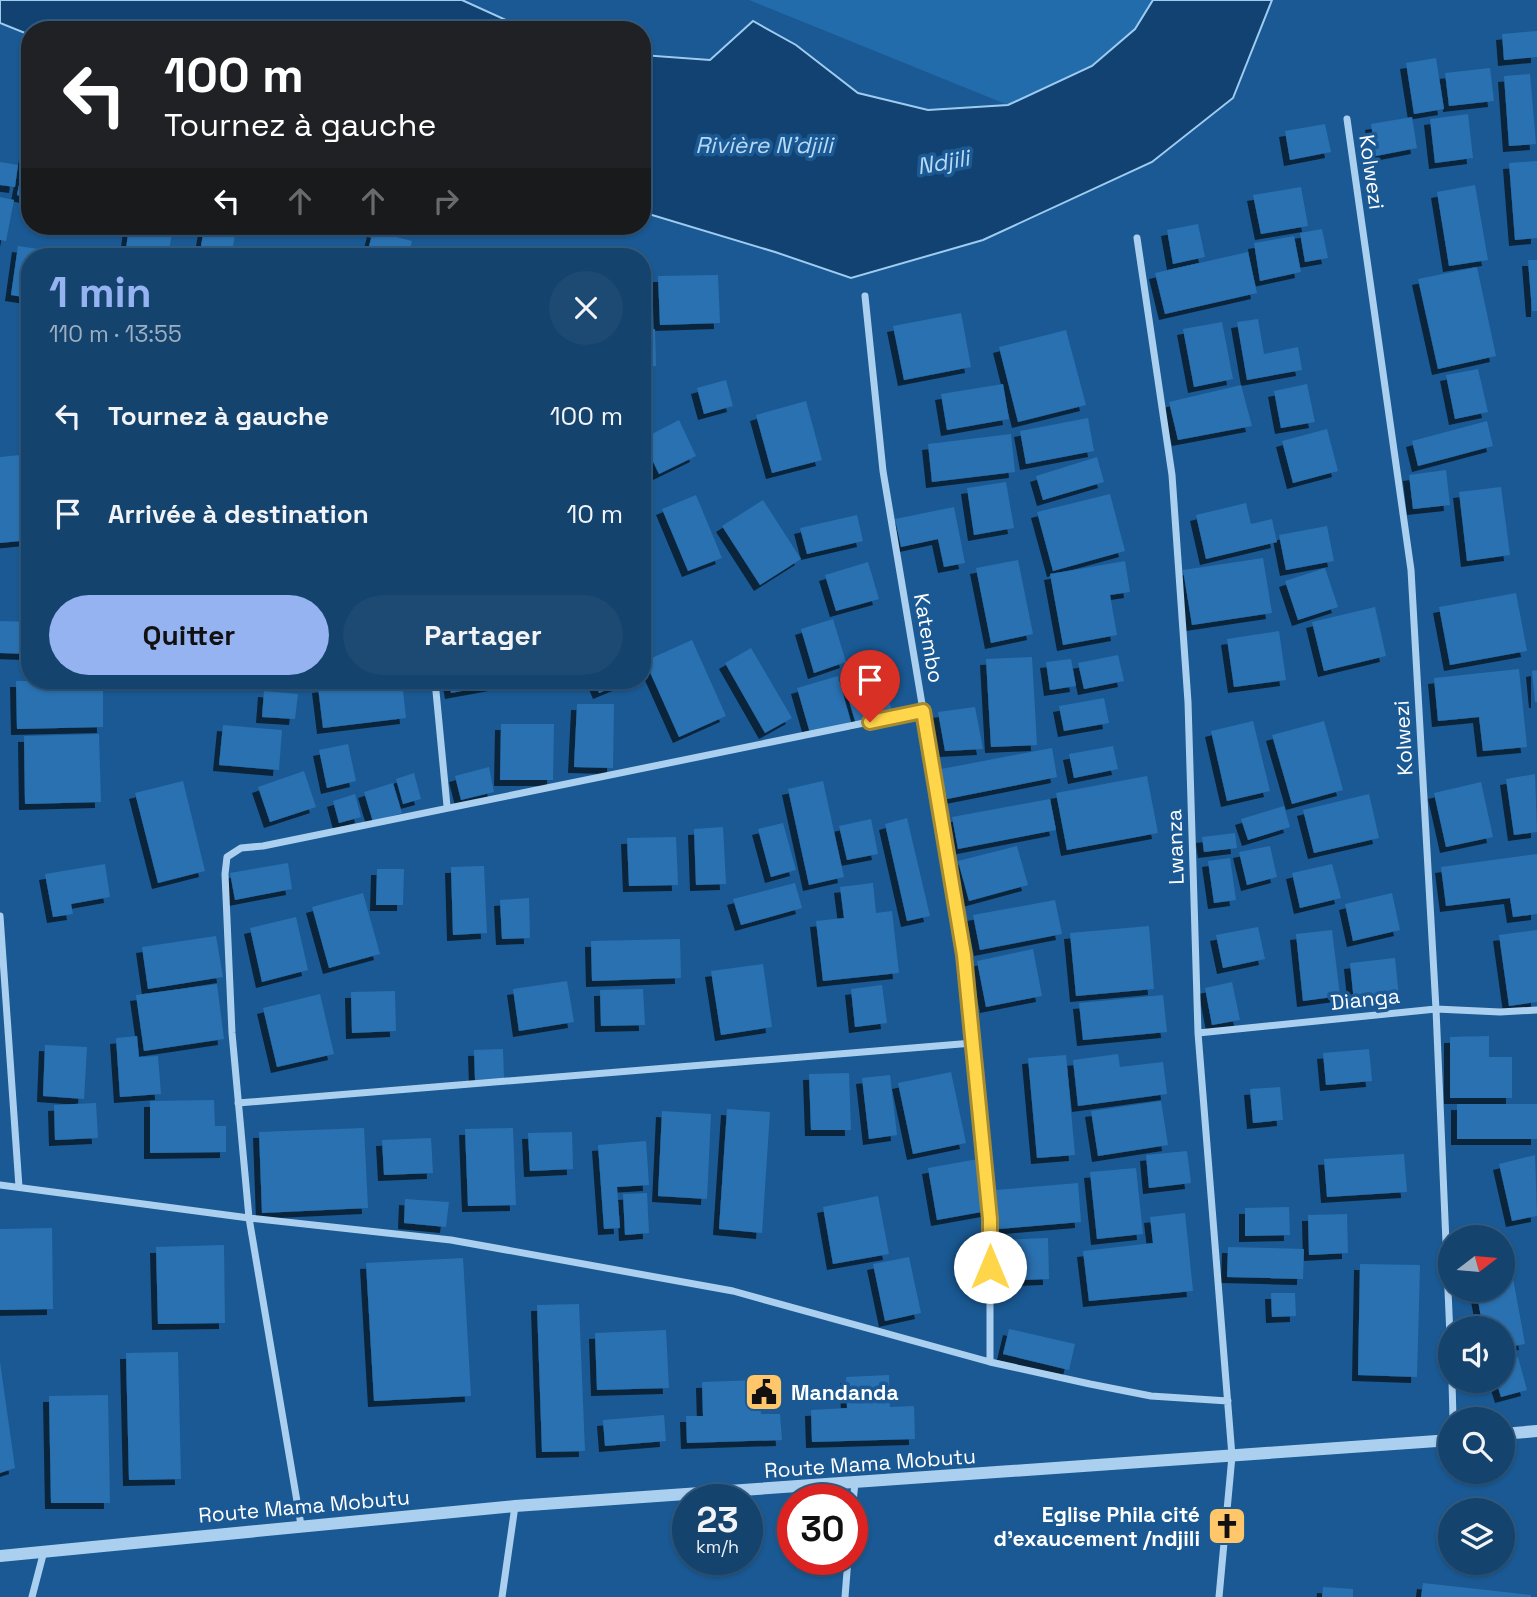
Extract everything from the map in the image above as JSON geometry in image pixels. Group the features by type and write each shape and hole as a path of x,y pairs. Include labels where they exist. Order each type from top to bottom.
{"street":[{"name":"Kolwezi","path":"1347,119 1411,570 1436,1009 1449,1316"},
{"name":"Lwanza","path":"1137,238 1172,475 1188,702 1198,1033 1232,1456 1219,1597"},
{"name":"Katembo","path":"865,296 883,471 964,955 990,1219 990,1362"},
{"path":"436,689 447,806"},
{"path":"302,1525 249,1218 232,1033 225,873 227,857 241,848 263,846 447,806 923,711"},
{"path":"0,916 19,1187"},
{"name":"Dianga","path":"1198,1033 1436,1009 1500,1012 1537,1010"},
{"path":"238,1103 973,1043"},
{"path":"0,1185 249,1218 451,1240 733,1291 990,1362 1151,1396 1228,1401"},
{"path":"1515,1433 1537,1431"},
{"name":"Route Mama Mobutu","path":"0,1556 515,1506 1438,1441"},
{"path":"502,1597 515,1506"},
{"path":"32,1597 44,1550"},
{"path":"845,1597 847,1575"}],"shaded area":[{"path":"749,0 1153,0 1135,29 1092,66 1008,105"}],"water":[{"path":"0,0 462,0 508,21 21,21 21,31 0,23"},
{"name":"Rivière N'djili","path":"1153,0 1272,0 1233,98 1152,162 983,240 851,278 651,215 651,56 710,60 753,21 796,45 858,93 928,110 1008,105 1092,66 1135,29"}],"building":[{"path":"1537,31 1537,57 1504,60 1502,34"},
{"path":"1436,58 1444,109 1414,114 1406,63"},
{"path":"1490,68 1494,101 1449,106 1445,73"},
{"path":"1530,74 1536,144 1509,146 1504,76"},
{"path":"1468,114 1473,158 1435,163 1430,119"},
{"path":"1412,117 1417,148 1376,156 1371,124"},
{"path":"1325,124 1331,152 1290,160 1285,131"},
{"path":"1537,161 1537,238 1515,240 1509,163"},
{"path":"0,162 18,165 15,187 0,185"},
{"path":"21,174 21,196 17,195"},
{"path":"1475,185 1488,260 1449,266 1437,192"},
{"path":"1301,187 1308,226 1261,234 1253,195"},
{"path":"0,197 14,200 6,241 0,240"},
{"path":"1198,224 1205,257 1173,264 1167,230"},
{"path":"1322,229 1328,258 1305,262 1300,233"},
{"path":"128,235 172,235 169,248 126,248"},
{"path":"203,235 235,235 233,248 201,248"},
{"path":"372,235 389,235 412,241 410,248 369,248"},
{"path":"1294,236 1301,272 1260,281 1254,243"},
{"path":"18,246 32,248 21,248 21,297 11,295"},
{"path":"1248,252 1257,293 1165,314 1155,273"},
{"path":"1528,260 1537,260 1537,311 1532,311"},
{"path":"1477,267 1496,356 1438,369 1418,279"},
{"path":"718,275 720,323 660,325 658,276"},
{"path":"961,313 971,367 904,380 893,326"},
{"path":"1258,319 1264,354 1298,347 1302,370 1247,380 1237,322"},
{"path":"1222,322 1233,379 1194,387 1183,329"},
{"path":"651,329 655,329 656,366 651,366"},
{"path":"1066,330 1086,405 1018,422 999,347"},
{"path":"1478,369 1488,412 1455,419 1446,375"},
{"path":"726,380 733,406 704,414 697,388"},
{"path":"1003,384 1009,419 947,430 941,394"},
{"path":"1307,384 1315,422 1281,428 1274,391"},
{"path":"1241,385 1252,426 1178,440 1169,402"},
{"path":"806,401 822,460 772,473 756,415"},
{"path":"1088,418 1094,451 1026,464 1020,431"},
{"path":"679,420 696,456 659,474 651,458 651,434"},
{"path":"1487,421 1493,446 1418,466 1412,441"},
{"path":"1327,429 1338,471 1293,483 1282,441"},
{"path":"1011,434 1015,472 932,482 928,444"},
{"path":"21,455 21,541 0,543 0,457"},
{"path":"1097,457 1104,482 1043,500 1036,476"},
{"path":"1446,470 1450,505 1413,509 1409,475"},
{"path":"1006,482 1014,528 974,535 967,488"},
{"path":"1501,487 1510,555 1467,561 1459,492"},
{"path":"1110,494 1125,551 1053,571 1037,512"},
{"path":"696,495 722,558 688,571 662,509"},
{"path":"763,500 801,559 760,585 722,526"},
{"path":"1246,503 1251,524 1272,519 1277,542 1206,559 1196,515"},
{"path":"954,507 965,563 944,567 938,539 901,547 895,519"},
{"path":"857,515 863,541 807,554 800,528"},
{"path":"1327,526 1334,561 1286,570 1279,535"},
{"path":"1263,558 1272,613 1192,625 1183,570"},
{"path":"1018,560 1033,634 991,643 976,568"},
{"path":"1125,561 1130,592 1110,595 1117,635 1063,645 1050,574"},
{"path":"868,562 879,599 836,611 825,575"},
{"path":"1325,568 1338,607 1298,620 1285,581"},
{"path":"1516,593 1527,651 1450,665 1439,607"},
{"path":"1375,607 1386,656 1324,671 1312,622"},
{"path":"833,619 846,662 814,673 801,629"},
{"path":"0,621 21,622 21,654 0,653"},
{"path":"1279,631 1286,680 1234,687 1227,639"},
{"path":"692,640 726,716 679,737 651,674 651,658"},
{"path":"751,648 792,718 765,733 725,663"},
{"path":"1118,655 1124,681 1084,689 1078,663"},
{"path":"1032,657 1037,745 991,747 986,659"},
{"path":"1071,659 1076,686 1050,690 1046,662"},
{"path":"892,661 899,688 886,691 893,714 856,724 841,675"},
{"path":"1519,669 1527,747 1483,751 1479,717 1438,721 1434,678"},
{"path":"1537,670 1537,702 1535,702 1532,671"},
{"path":"838,676 851,722 810,733 797,688"},
{"path":"16,681 21,681 21,689 103,689 103,727 17,729"},
{"path":"318,689 403,689 406,718 323,728"},
{"path":"450,689 473,689 451,693"},
{"path":"264,691 298,694 295,719 262,717"},
{"path":"1104,698 1109,723 1064,731 1059,706"},
{"path":"577,704 614,704 613,768 574,767"},
{"path":"975,707 983,749 945,751 938,712"},
{"path":"1253,721 1270,791 1227,801 1211,731"},
{"path":"1324,721 1343,790 1292,804 1272,735"},
{"path":"501,724 554,724 553,780 500,780"},
{"path":"223,725 282,730 279,770 219,765"},
{"path":"99,734 101,802 25,804 24,736"},
{"path":"348,744 356,781 327,788 319,750"},
{"path":"1113,746 1118,769 1074,778 1069,754"},
{"path":"1052,748 1057,777 947,799 941,769"},
{"path":"489,767 494,792 461,800 455,776"},
{"path":"304,771 316,807 270,822 258,787"},
{"path":"414,773 421,799 403,804 396,779"},
{"path":"1535,774 1537,832 1514,835 1506,779"},
{"path":"1147,776 1158,833 1067,850 1056,793"},
{"path":"183,781 205,871 158,883 135,793"},
{"path":"823,781 844,877 809,885 788,789"},
{"path":"1481,782 1493,837 1446,847 1434,793"},
{"path":"393,783 402,813 373,822 364,792"},
{"path":"355,794 361,817 339,823 333,801"},
{"path":"1369,794 1379,838 1314,853 1303,810"},
{"path":"1050,799 1056,830 958,849 952,817"},
{"path":"1284,806 1290,827 1248,840 1241,819"},
{"path":"907,818 930,916 907,921 885,824"},
{"path":"871,819 878,854 847,860 839,826"},
{"path":"783,823 796,870 771,877 758,829"},
{"path":"723,827 726,884 696,885 694,829"},
{"path":"1235,833 1237,848 1204,852 1202,837"},
{"path":"676,837 678,885 629,886 627,838"},
{"path":"1017,846 1028,885 969,901 958,861"},
{"path":"1270,846 1277,877 1247,885 1239,852"},
{"path":"1537,854 1537,914 1513,917 1510,898 1446,906 1441,867"},
{"path":"1230,858 1236,900 1214,903 1208,861"},
{"path":"288,863 292,889 235,900 230,873"},
{"path":"105,864 110,897 71,904 73,914 53,917 45,874"},
{"path":"1332,864 1341,898 1300,908 1292,873"},
{"path":"484,866 487,933 453,935 451,867"},
{"path":"377,869 404,869 403,905 376,905"},
{"path":"795,883 802,908 741,925 733,899"},
{"path":"873,883 876,913 892,911 899,973 823,981 816,921 844,918 840,887"},
{"path":"363,893 380,954 329,968 312,907"},
{"path":"1392,893 1400,930 1353,941 1345,904"},
{"path":"529,898 530,938 502,939 500,900"},
{"path":"1055,900 1062,934 980,950 973,915"},
{"path":"296,917 308,970 262,982 250,928"},
{"path":"1149,926 1154,989 1076,996 1070,933"},
{"path":"1258,927 1265,959 1223,968 1216,935"},
{"path":"1332,930 1340,996 1303,1001 1296,934"},
{"path":"1537,930 1537,1002 1509,1006 1499,935"},
{"path":"216,936 223,977 148,989 142,947"},
{"path":"680,939 681,978 592,981 591,941"},
{"path":"1033,949 1042,996 986,1007 977,961"},
{"path":"1395,958 1399,997 1354,1002 1350,963"},
{"path":"763,964 772,1027 721,1035 711,971"},
{"path":"567,981 574,1022 519,1031 513,989"},
{"path":"1232,982 1240,1020 1212,1025 1205,988"},
{"path":"217,984 224,1039 144,1051 136,995"},
{"path":"882,985 887,1023 855,1027 851,989"},
{"path":"643,989 645,1025 601,1026 600,990"},
{"path":"395,991 396,1031 352,1033 351,992"},
{"path":"320,994 334,1054 277,1067 263,1008"},
{"path":"1163,995 1167,1032 1083,1040 1079,1003"},
{"path":"137,1036 139,1057 158,1056 161,1094 120,1097 116,1038"},
{"path":"1489,1036 1489,1057 1512,1057 1512,1098 1450,1098 1450,1037"},
{"path":"45,1045 87,1047 84,1099 43,1096"},
{"path":"503,1049 504,1079 475,1080 474,1050"},
{"path":"1369,1049 1372,1081 1326,1085 1323,1053"},
{"path":"1118,1054 1120,1067 1163,1062 1167,1094 1078,1106 1073,1060"},
{"path":"1066,1055 1075,1155 1037,1158 1028,1058"},
{"path":"951,1072 966,1143 913,1154 898,1083"},
{"path":"849,1073 851,1130 811,1130 809,1074"},
{"path":"890,1075 897,1135 869,1139 862,1078"},
{"path":"1280,1087 1283,1120 1253,1123 1250,1089"},
{"path":"214,1100 215,1126 226,1126 226,1152 150,1153 150,1101"},
{"path":"1161,1101 1168,1145 1098,1156 1091,1111"},
{"path":"96,1103 98,1138 55,1140 54,1105"},
{"path":"1457,1104 1537,1104 1537,1139 1457,1139"},
{"path":"727,1109 770,1112 762,1233 719,1229"},
{"path":"662,1111 711,1114 707,1199 658,1196"},
{"path":"364,1128 368,1208 262,1213 259,1132"},
{"path":"513,1128 516,1205 468,1206 465,1129"},
{"path":"572,1132 573,1169 530,1171 528,1133"},
{"path":"431,1138 433,1173 384,1175 382,1140"},
{"path":"646,1141 649,1185 617,1187 620,1228 604,1229 598,1145"},
{"path":"1187,1151 1191,1183 1149,1188 1146,1155"},
{"path":"1404,1154 1407,1192 1327,1197 1324,1159"},
{"path":"1535,1155 1537,1216 1512,1221 1499,1164"},
{"path":"978,1159 987,1211 937,1220 928,1168"},
{"path":"1136,1168 1143,1234 1097,1239 1090,1172"},
{"path":"1078,1183 1081,1222 999,1229 996,1190"},
{"path":"647,1193 649,1233 625,1235 623,1194"},
{"path":"878,1196 889,1254 833,1264 823,1207"},
{"path":"405,1199 449,1202 446,1227 404,1223"},
{"path":"1289,1207 1290,1235 1245,1236 1245,1208"},
{"path":"1185,1213 1193,1291 1089,1301 1083,1251 1153,1243 1150,1217"},
{"path":"1347,1214 1348,1253 1309,1255 1308,1215"},
{"path":"52,1228 53,1309 0,1310 0,1229"},
{"path":"1048,1238 1049,1279 998,1281 996,1240"},
{"path":"224,1245 225,1323 158,1324 156,1247"},
{"path":"1228,1247 1304,1249 1303,1279 1227,1277"},
{"path":"909,1257 921,1313 885,1321 873,1264"},
{"path":"463,1258 471,1396 374,1401 366,1263"},
{"path":"1360,1264 1420,1265 1417,1377 1358,1375"},
{"path":"1271,1293 1295,1293 1296,1316 1272,1317"},
{"path":"1516,1294 1525,1344 1515,1346 1515,1316 1481,1316 1478,1302 1516,1302"},
{"path":"579,1304 585,1451 542,1452 537,1305"},
{"path":"1009,1329 1075,1344 1069,1370 1003,1354"},
{"path":"666,1330 669,1388 597,1390 595,1333"},
{"path":"178,1352 181,1479 129,1480 126,1353"},
{"path":"1518,1357 1527,1390 1501,1397 1500,1393 1515,1393 1515,1358"},
{"path":"0,1362 15,1468 0,1473"},
{"path":"889,1375 890,1407 914,1406 915,1439 812,1442 811,1410 847,1408 846,1377"},
{"path":"760,1380 761,1414 780,1414 782,1440 687,1443 686,1416 703,1416 702,1382"},
{"path":"108,1395 110,1503 51,1503 49,1396"},
{"path":"664,1415 666,1441 605,1446 603,1420"},
{"path":"1423,1583 1531,1595 1531,1597 1421,1597"},
{"path":"1323,1587 1353,1589 1353,1597 1322,1597"}],"place":[{"name":"Mandanda","path":"764,1392"},
{"name":"Eglise Phila cité d'exaucement /ndjili","path":"1227,1526"}],"route":[{"path":"870,722 923,711 964,955 990,1219 990,1267"}],"water label":[{"name":"Ndjili","path":"943,162"}]}
